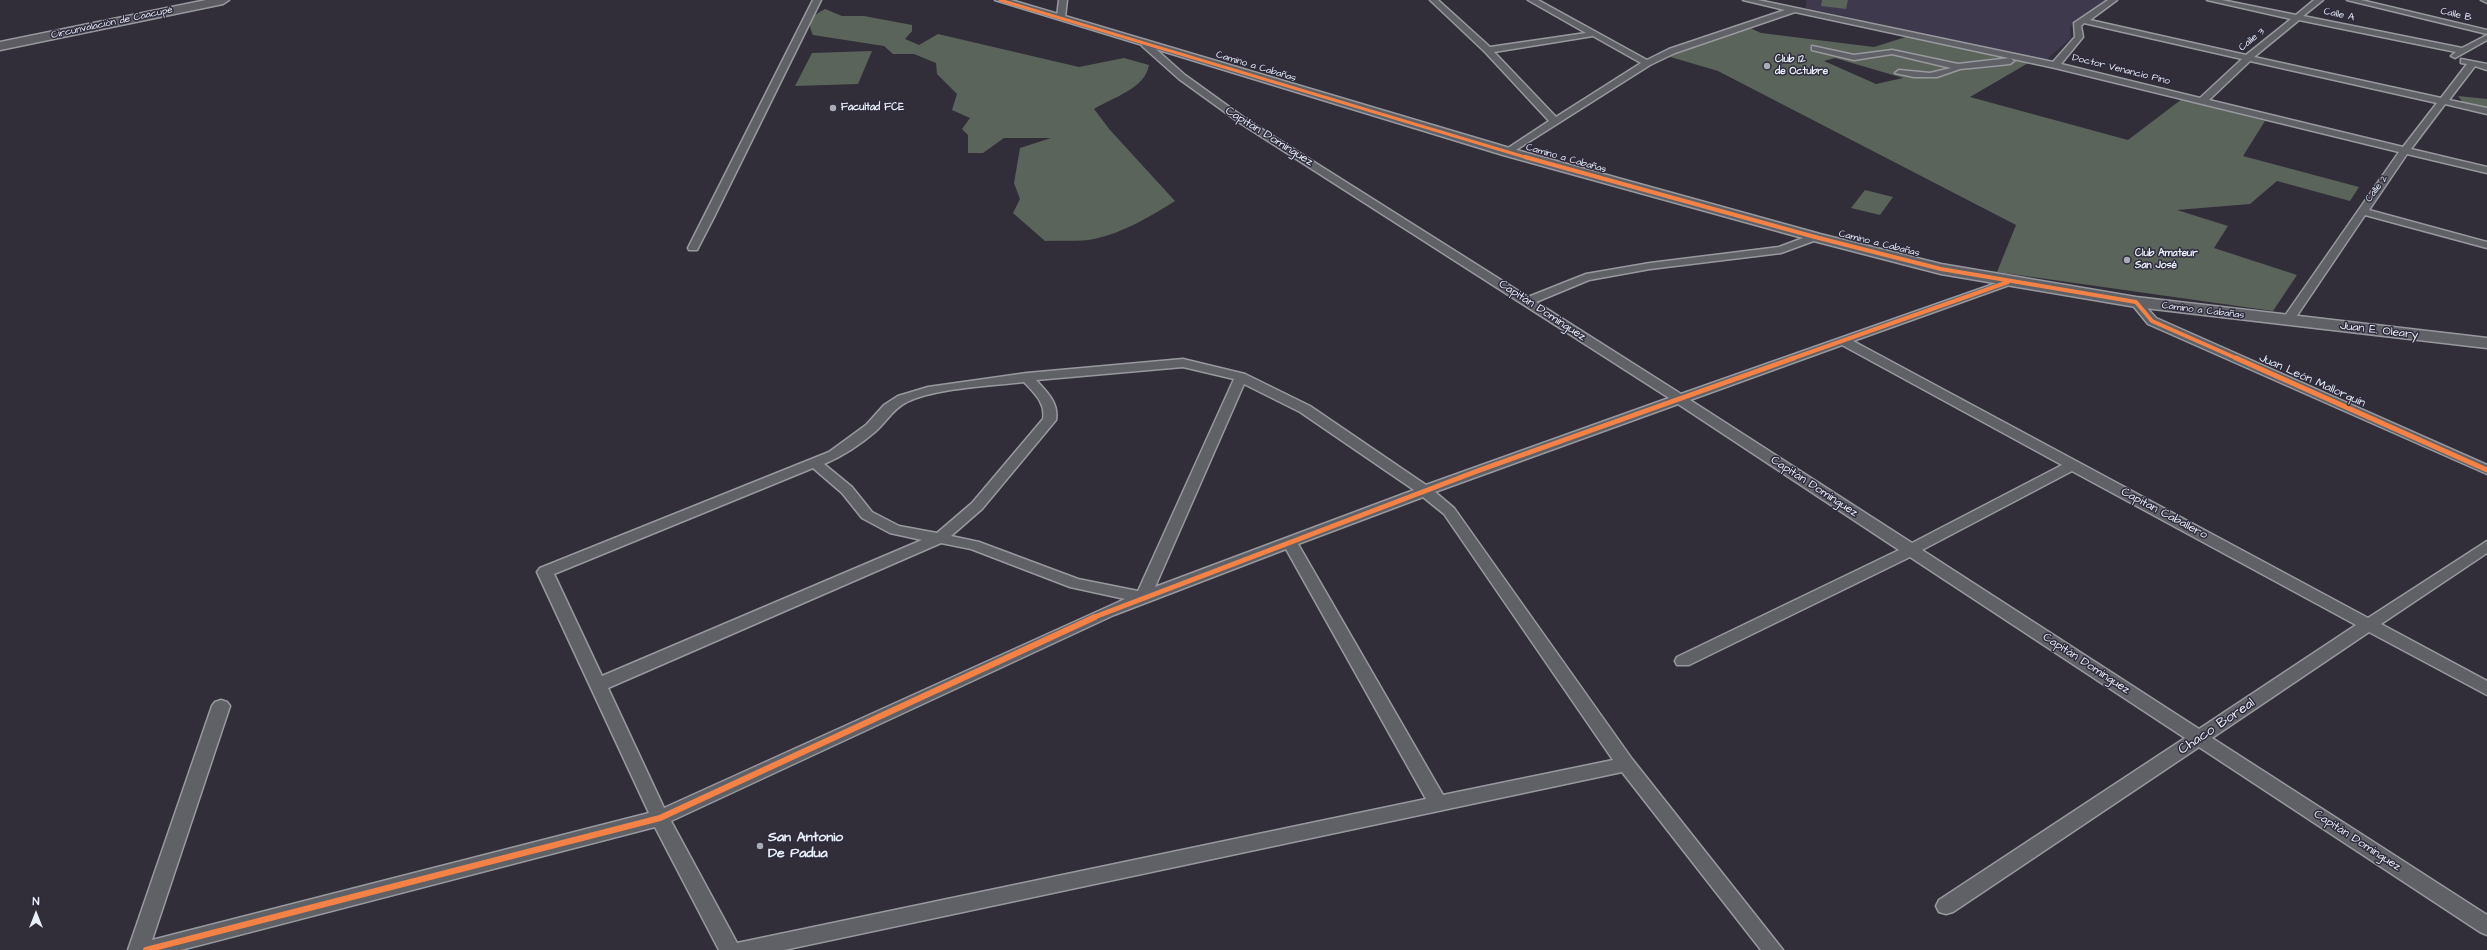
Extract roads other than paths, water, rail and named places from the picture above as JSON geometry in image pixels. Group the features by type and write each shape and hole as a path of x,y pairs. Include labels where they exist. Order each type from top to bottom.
{"highway":[{"name":"Circunvalación de Caacupé","path":"0,44 210,0"},
{"name":"Circunvalación de Caacupé","path":"0,44 223,0"}],"street":[{"path":"693,248 731,175 789,52 817,0"},
{"name":"Camino a Cabañas","path":"1000,0 1508,152 1815,237 1941,269 2008,282 2136,302 2271,319"},
{"path":"1061,17 1063,0"},
{"path":"1434,0 1488,50 1554,121"},
{"path":"1532,0 1647,63"},
{"name":"Doctor Venancio Pino","path":"1747,0 1796,9 2055,65 2487,170"},
{"path":"1508,152 1554,121 1647,63 1672,51 1796,9 1796,0"},
{"path":"2055,65 2079,37 2077,25 2113,0"},
{"name":"Calle A","path":"2211,0 2462,51"},
{"name":"Calle 3","path":"2202,101 2251,55 2299,18 2319,0"},
{"name":"Calle B","path":"2351,0 2487,32"},
{"path":"2085,20 2251,55 2446,99 2487,111"},
{"path":"1488,50 1593,34"},
{"path":"2487,37 2452,58 2487,67"},
{"name":"Capitán Dominguez","path":"1145,44 1208,97 1259,133 1307,160 1678,398 2487,926"},
{"path":"1815,48 1854,58 1892,52 1958,67 1988,62 2029,60"},
{"name":"Calle 2","path":"2288,320 2361,211 2405,150 2473,63"},
{"path":"1899,72 1925,75 1949,74 1958,67"},
{"path":"2361,211 2487,245"},
{"path":"1527,301 1586,278 1650,266 1781,250 1815,237"},
{"path":"146,950 660,818 1143,597 1678,398 2008,282"},
{"name":"Juan León Mallorquín","path":"2136,302 2152,321 2487,470"},
{"name":"Juan E. Oleary","path":"2271,319 2487,343"},
{"name":"Capitan Caballero","path":"1841,340 2487,689"},
{"path":"730,950 660,818 545,572 834,456 871,428 889,408 903,398 933,390 1027,377 1183,363 1211,368 1241,377 1305,409 1425,491 1449,511 1626,764 1773,950"},
{"path":"598,685 940,538 977,506 1049,420 1051,410 1045,398 1027,377"},
{"path":"1143,597 1241,377"},
{"path":"815,463 847,490 854,501 867,515 895,530 974,545 1075,583 1143,597"},
{"path":"1683,661 1910,550 2073,465"},
{"path":"1290,543 1438,803"},
{"name":"Chaco Boreal","path":"1946,906 2200,739 2487,546"},
{"path":"138,950 222,706"},
{"path":"742,950 1626,764"}],"place":[{"name":"Club 12 de Octubre","path":"1767,66"},
{"name":"Facultad FCE","path":"833,108"},
{"name":"Club Amateur San José","path":"2127,260"},
{"name":"San Antonio De Padua","path":"760,846"}]}
